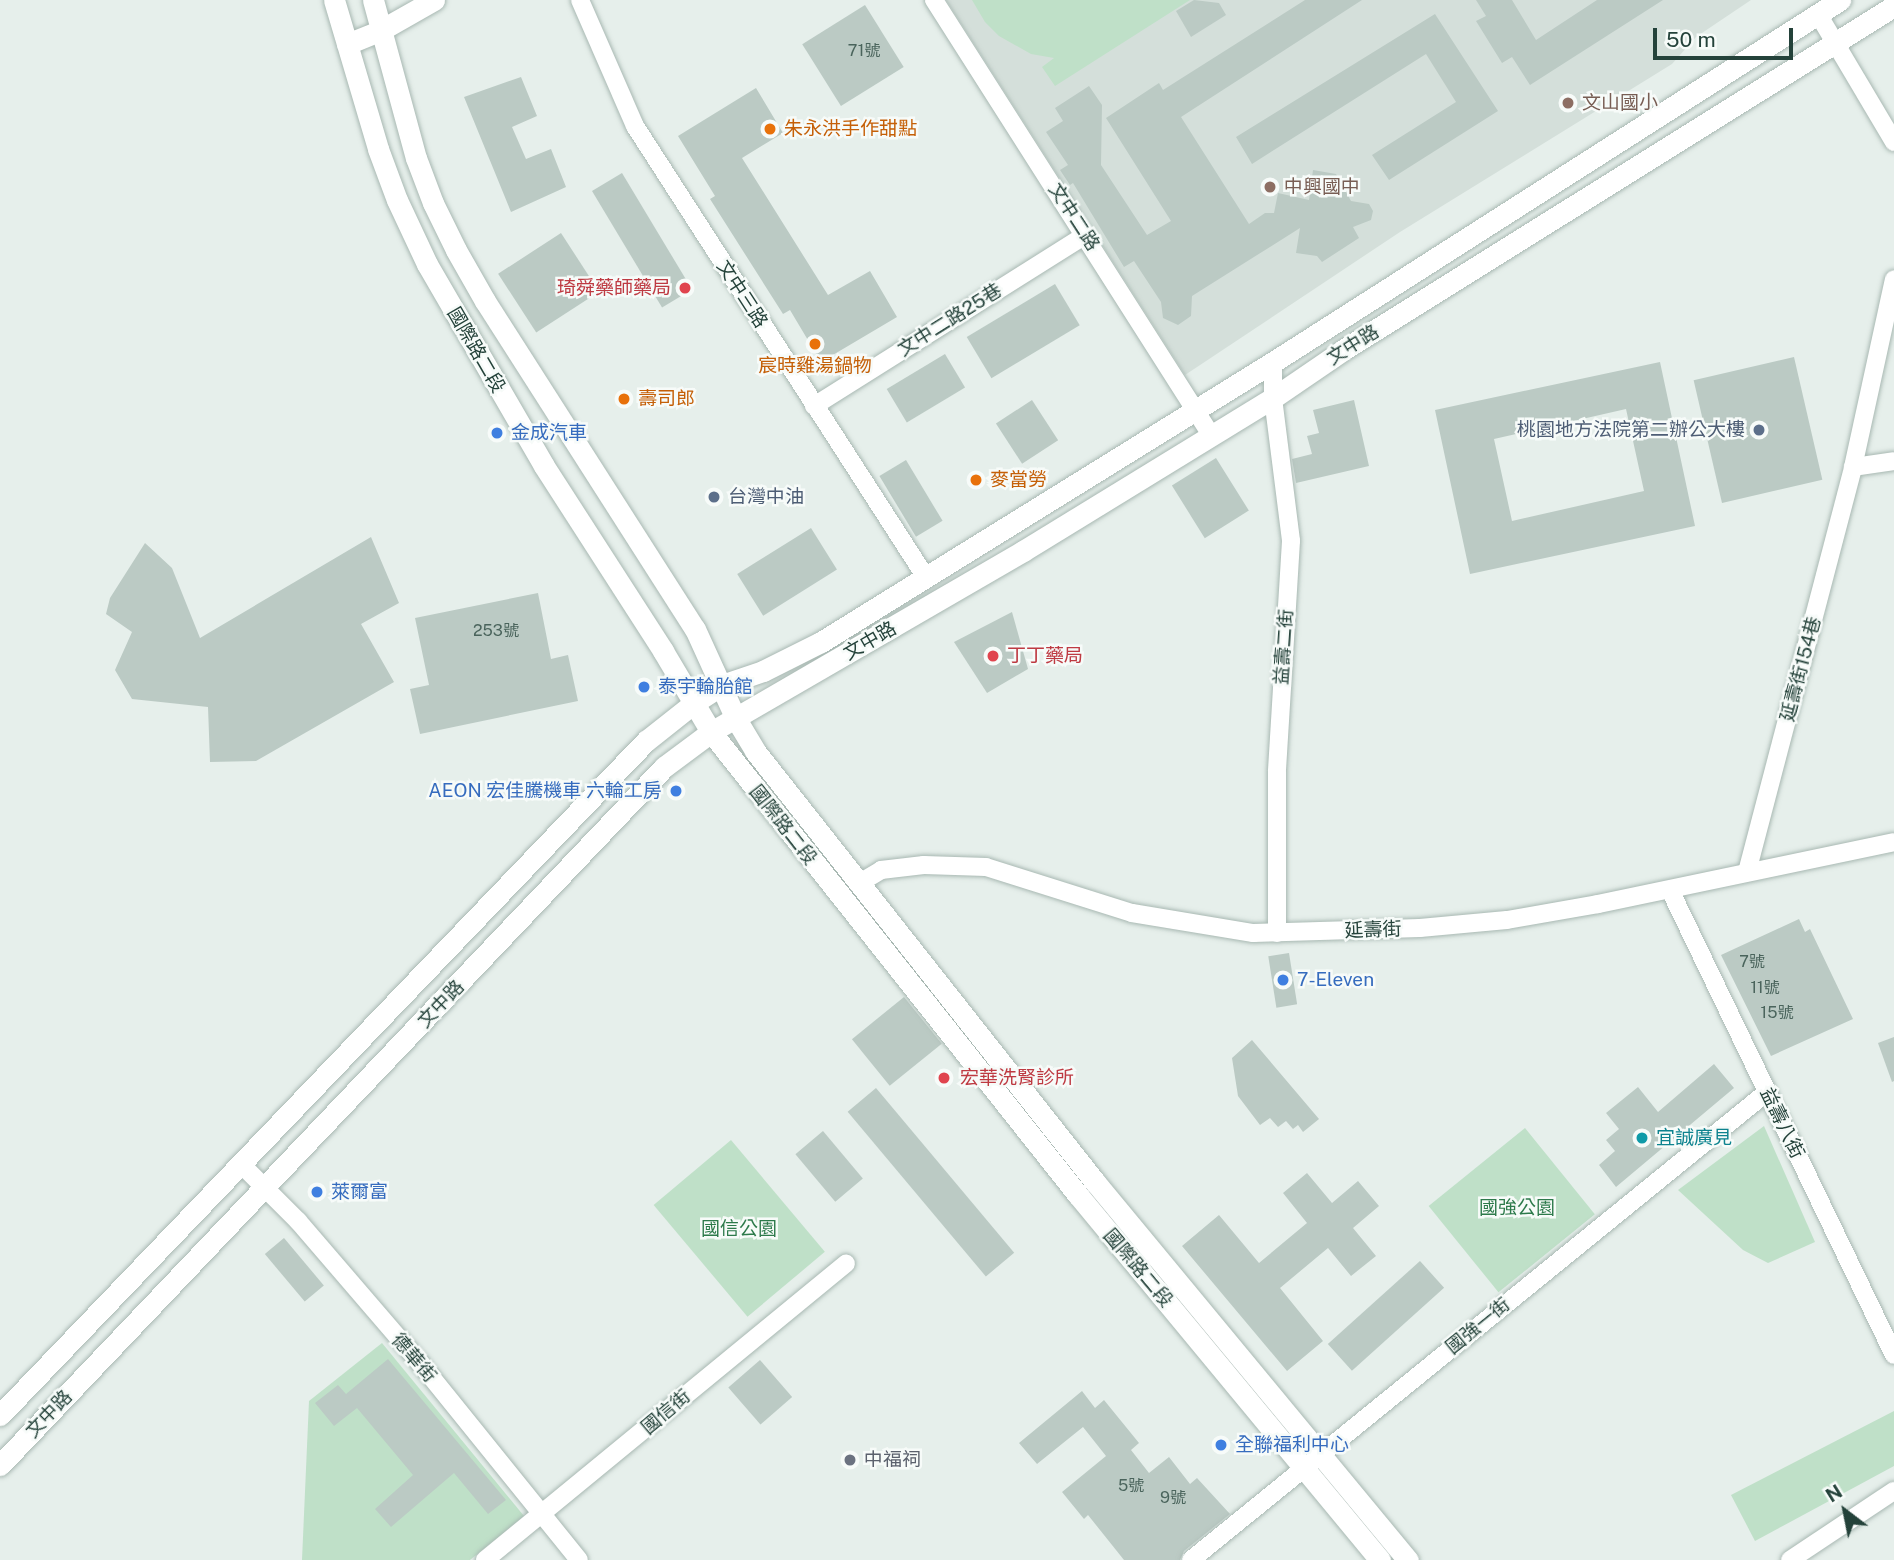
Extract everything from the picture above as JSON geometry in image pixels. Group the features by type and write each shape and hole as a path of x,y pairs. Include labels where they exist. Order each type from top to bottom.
{"street":[{"name":"國際路二段","path":"334,0 378,149 397,200 428,264 544,466 711,732 1078,1195 1311,1462 1408,1560"},
{"name":"國際路二段","path":"373,0 416,158 433,203 457,250 485,301 695,629 736,719 762,760 1311,1462 1380,1560"},
{"path":"347,44 381,30 434,0"},
{"name":"文中三路","path":"580,0 635,126 925,576"},
{"name":"文中二路","path":"934,0 1211,435"},
{"name":"文中路","path":"0,1415 646,741 694,703 722,685 764,671 821,642 1273,362 1840,0"},
{"name":"文中路","path":"0,1465 664,766 711,732 1023,551 1273,398 1343,350 1894,6"},
{"path":"1818,14 1894,142"},
{"name":"文中二路25巷","path":"814,406 1086,235"},
{"name":"延壽街154巷","path":"1747,872 1853,467 1894,279"},
{"name":"益壽二街","path":"1273,362 1273,398 1291,541 1277,772 1277,933"},
{"path":"1853,467 1894,461"},
{"name":"延壽街","path":"858,884 881,870 924,865 986,867 1132,913 1253,933 1277,933 1462,925 1670,890 1894,842"},
{"name":"益壽八街","path":"1670,890 1894,1355"},
{"name":"國強一街","path":"1191,1560 1767,1092"},
{"name":"德華街","path":"241,1164 266,1187 419,1363 579,1560"},
{"name":"國信街","path":"485,1560 846,1263"},
{"path":"1790,1560 1894,1491"}],"shaded area":[{"name":"中興國中","path":"946,0 1751,0 1696,37 1672,64 1400,232 1185,375"}],"green space":[{"path":"972,0 1190,0 1055,86 1042,67 1054,58 1031,54 999,36 985,22"},
{"path":"1764,1126 1815,1242 1768,1263 1743,1250 1678,1190"},
{"name":"國強公園","path":"1525,1128 1595,1214 1498,1292 1429,1206"},
{"name":"國信公園","path":"731,1140 825,1252 747,1317 654,1205"},
{"path":"382,1343 524,1516 470,1560 302,1560 309,1401"},
{"path":"1894,1411 1894,1466 1755,1541 1731,1495"}],"building":[{"path":"1194,0 1219,3 1226,15 1191,37 1176,11"},
{"path":"1305,0 1362,0 1181,117 1249,224 1265,213 1274,213 1278,193 1309,200 1313,170 1336,174 1351,201 1369,204 1373,211 1371,220 1353,227 1359,238 1322,262 1317,256 1296,253 1300,228 1192,296 1191,316 1178,325 1163,318 1161,302 1134,261 1124,267 1073,183 1070,185 1060,170 1068,165 1046,132 1063,121 1055,108 1089,86 1102,105 1101,165 1147,235 1171,221 1106,118 1159,83 1163,90"},
{"path":"1476,0 1512,0 1536,40 1597,0 1663,0 1530,85 1512,57 1502,63 1476,21 1486,16"},
{"path":"865,5 904,67 841,106 802,44"},
{"path":"1435,14 1498,111 1389,180 1372,155 1456,102 1426,54 1252,164 1236,137"},
{"path":"521,77 537,116 512,127 526,159 551,149 566,187 511,212 464,97"},
{"path":"756,88 783,133 742,158 828,295 870,271 897,317 821,362 790,310 783,314 710,199 715,196 678,136"},
{"path":"622,173 692,290 662,308 592,191"},
{"path":"561,233 599,292 536,333 498,274"},
{"path":"1055,284 1080,325 991,378 967,337"},
{"path":"945,354 965,387 907,422 887,389"},
{"name":"桃園地方法院第二辦公大樓","path":"1794,357 1822,480 1722,503 1694,380"},
{"path":"1660,362 1695,526 1470,574 1435,410","holes":["1626,409 1644,491 1512,521 1494,439"]},
{"path":"1032,400 1058,440 1022,464 996,423"},
{"path":"1354,400 1369,466 1296,483 1292,459 1312,454 1307,436 1319,433 1313,410"},
{"path":"1216,458 1249,511 1205,538 1172,486"},
{"path":"906,460 943,521 916,537 879,476"},
{"path":"811,528 837,570 763,616 737,574"},
{"path":"371,537 399,603 361,624 394,682 256,761 210,762 208,707 132,699 115,670 132,632 106,614 110,598 145,543 172,568 200,638"},
{"path":"538,593 551,659 568,655 578,701 420,734 410,689 429,685 415,618"},
{"name":"丁丁藥局","path":"1012,612 1028,669 987,693 954,642"},
{"path":"1799,919 1805,932 1810,929 1853,1019 1771,1056 1721,955"},
{"name":"7-Eleven","path":"1289,953 1297,1004 1276,1008 1268,956"},
{"path":"904,997 942,1044 890,1086 852,1039"},
{"path":"1894,1037 1894,1081 1892,1082 1878,1043"},
{"path":"1252,1040 1319,1119 1303,1132 1298,1125 1293,1129 1286,1121 1278,1127 1270,1118 1260,1125 1238,1096 1232,1058"},
{"name":"宜誠廣見","path":"1714,1064 1734,1088 1616,1187 1599,1165 1615,1151 1606,1140 1619,1129 1606,1113 1638,1087 1658,1112"},
{"path":"876,1088 1014,1253 986,1276 848,1112"},
{"path":"823,1131 863,1178 835,1202 795,1154"},
{"path":"1307,1173 1332,1203 1358,1181 1379,1206 1353,1228 1376,1256 1351,1276 1328,1248 1280,1288 1323,1341 1287,1371 1182,1246 1219,1215 1259,1263 1307,1223 1283,1193"},
{"path":"284,1238 324,1285 305,1302 265,1254"},
{"path":"1420,1261 1444,1288 1352,1371 1328,1344"},
{"path":"388,1359 506,1500 488,1514 454,1473 391,1527 375,1509 413,1475 357,1408 334,1426 315,1403 338,1385 346,1394"},
{"path":"760,1360 792,1397 760,1425 728,1388"},
{"path":"1082,1391 1095,1408 1104,1400 1139,1443 1131,1450 1149,1473 1169,1457 1190,1484 1197,1478 1230,1514 1184,1551 1180,1560 1124,1560 1088,1515 1084,1519 1062,1492 1106,1456 1083,1427 1037,1464 1019,1443"}],"place":[{"name":"文山國小","path":"1568,103"},
{"name":"朱永洪手作甜點","path":"770,129"},
{"name":"中興國中","path":"1270,187"},
{"name":"琦舜藥師藥局","path":"685,288"},
{"name":"宸時雞湯鍋物","path":"815,344"},
{"name":"壽司郎","path":"624,399"},
{"name":"桃園地方法院第二辦公大樓","path":"1759,430"},
{"name":"金成汽車","path":"497,433"},
{"name":"麥當勞","path":"976,480"},
{"name":"台灣中油","path":"714,497"},
{"name":"丁丁藥局","path":"993,656"},
{"name":"泰宇輪胎館","path":"644,687"},
{"name":"AEON 宏佳騰機車 六輪工房","path":"676,791"},
{"name":"7-Eleven","path":"1283,980"},
{"name":"宏華洗腎診所","path":"944,1078"},
{"name":"宜誠廣見","path":"1642,1138"},
{"name":"萊爾富","path":"317,1192"},
{"name":"全聯福利中心","path":"1221,1445"},
{"name":"中福祠","path":"850,1460"}]}
